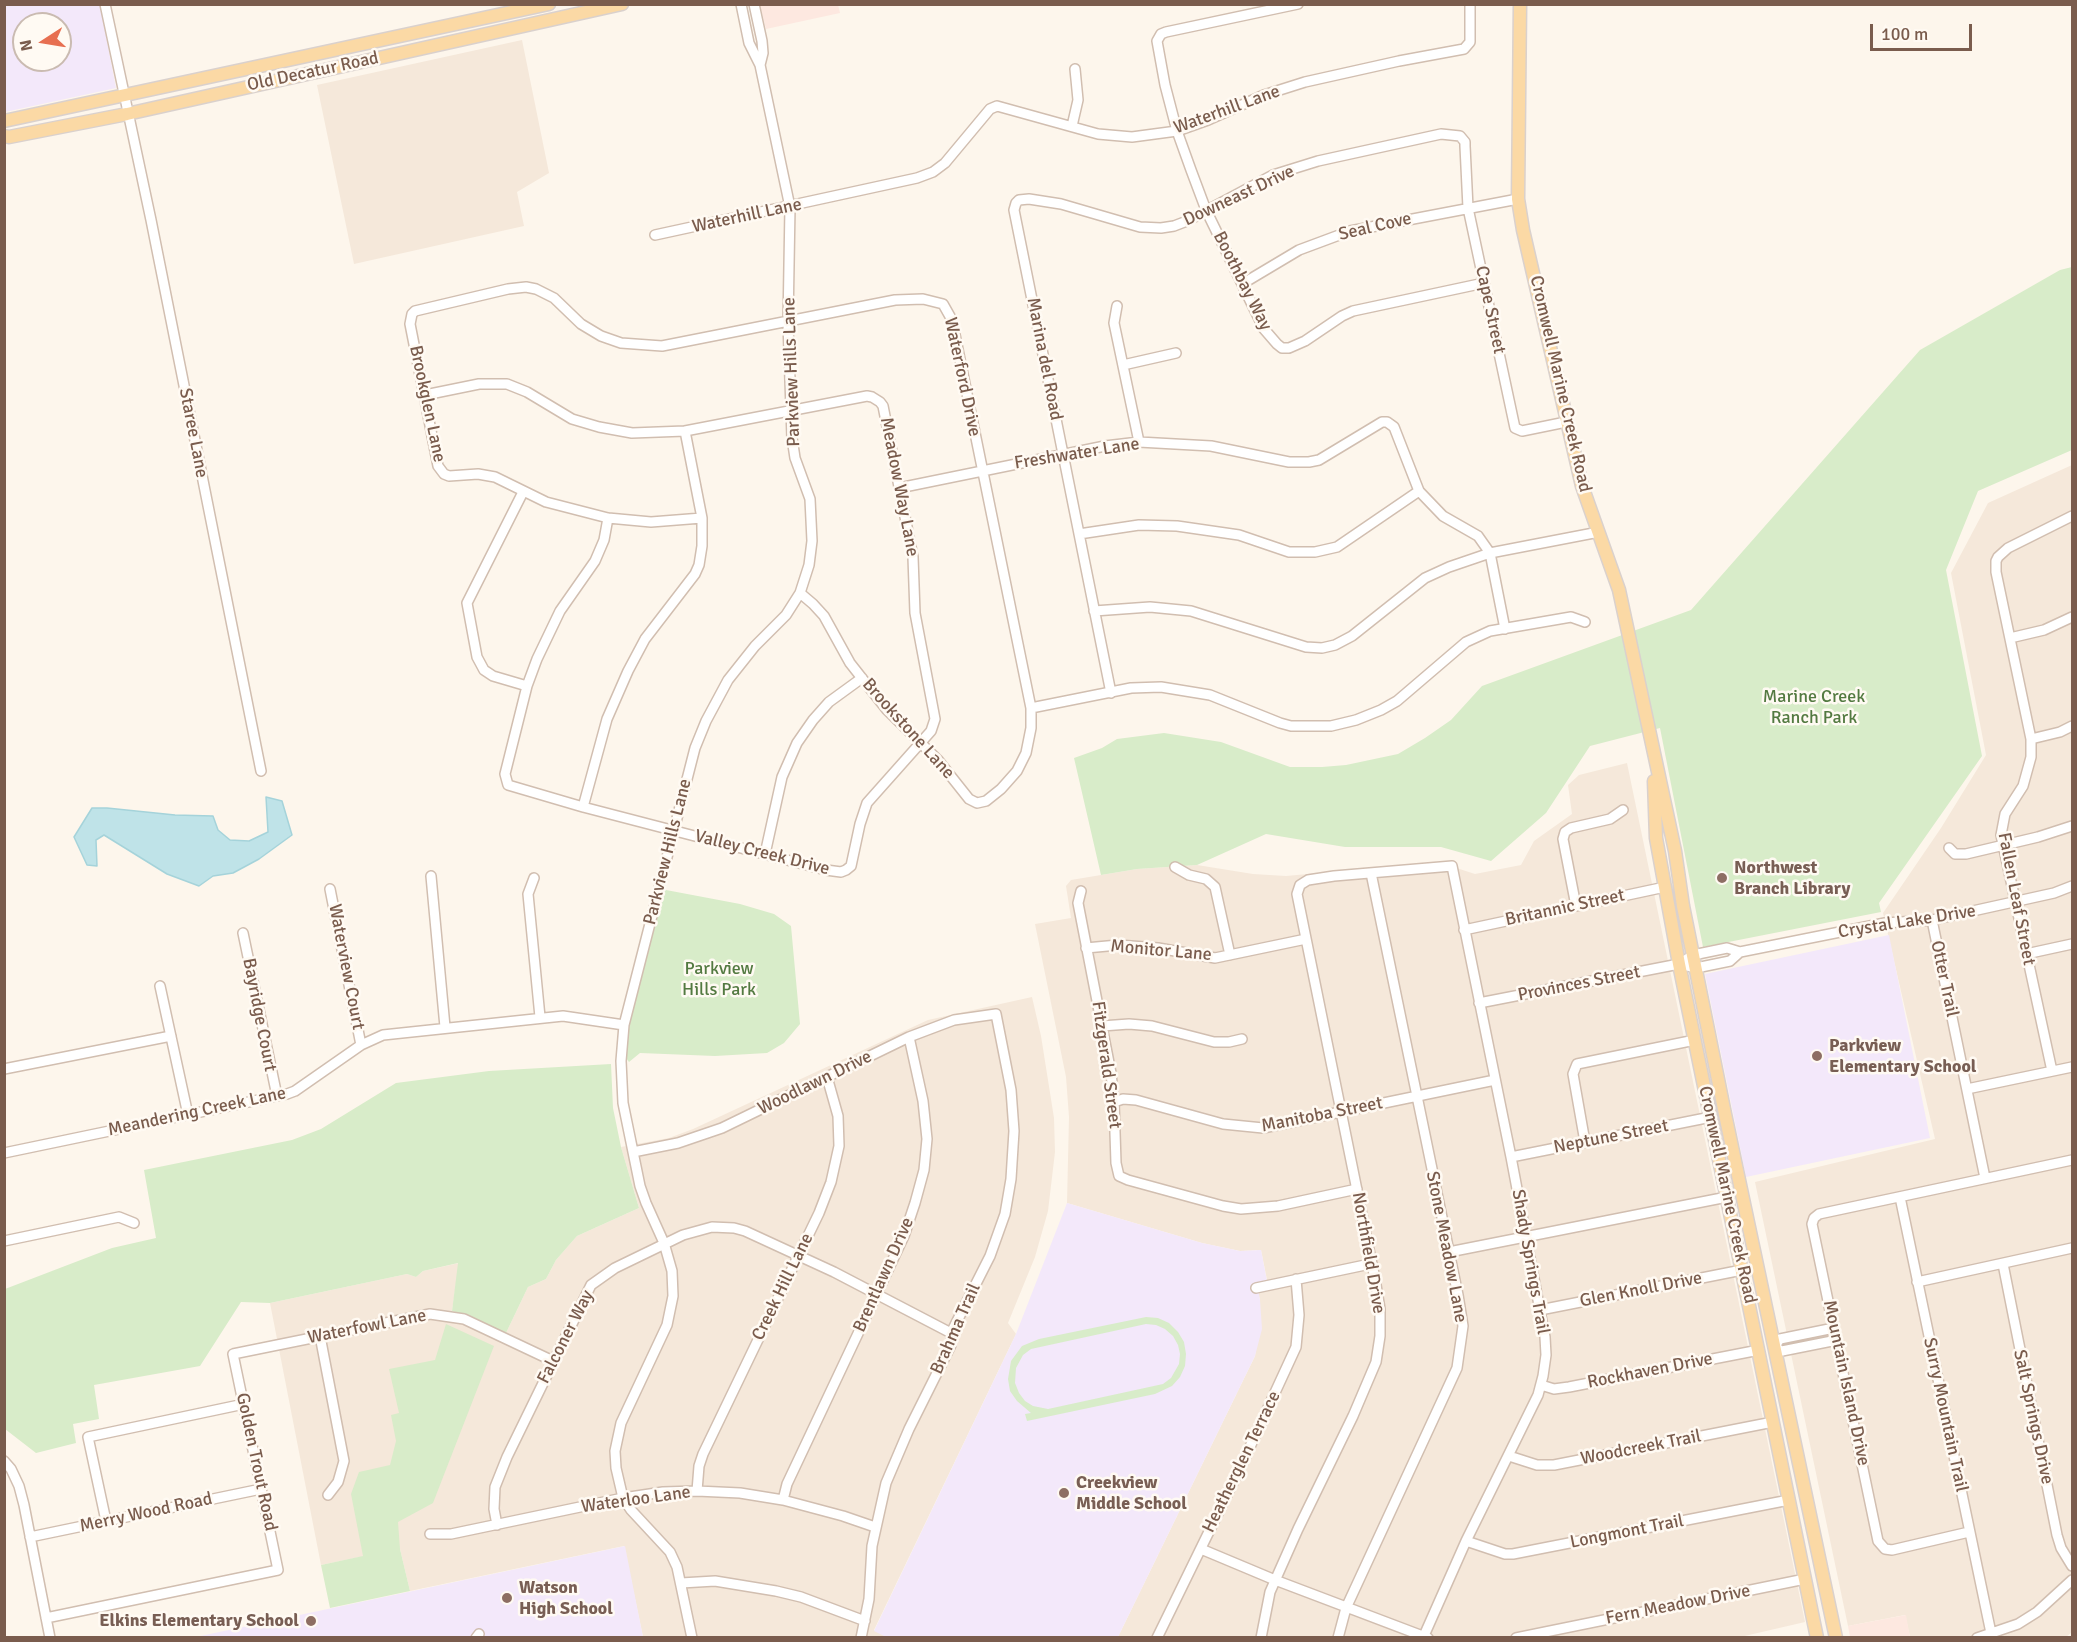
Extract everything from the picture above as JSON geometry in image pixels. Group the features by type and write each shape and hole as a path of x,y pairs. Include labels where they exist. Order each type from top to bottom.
{"main road":[{"name":"Old Decatur Road","path":"4,122 549,4"},
{"name":"Old Decatur Road","path":"4,136 9,137 127,114 622,4"},
{"name":"Cromwell Marine Creek Road","path":"1520,4 1518,199 1582,486 1620,595 1675,851 1683,906 1725,1114 1836,1638"},
{"path":"228,74 231,90"},
{"name":"Cromwell Marine Creek Road","path":"1653,751 1656,838 1679,964 1817,1635"},
{"path":"1711,1117 1725,1114"},
{"path":"1759,1350 1774,1347"},
{"name":"Cromwell Marine Creek Road","path":"1817,1551 1817,1635"}],"street":[{"name":"Staree Lane","path":"105,4 151,220 261,771"},
{"name":"Parkview Hills Lane","path":"692,1638 677,1567 670,1552 637,1519 623,1498 618,1483 615,1451 621,1423 668,1325 673,1296 672,1271 664,1243 646,1203 633,1152 623,1103 621,1061 624,1024 695,748 717,700 742,662 786,615 800,593 809,565 812,542 810,499 795,458 792,438 788,323 790,207 760,65 749,43 741,4"},
{"name":"Parkview Hills Lane","path":"754,4 762,41 763,53 760,65"},
{"name":"Boothbay Way","path":"1298,4 1166,32 1157,39 1165,85 1177,131 1206,210 1264,329 1282,348 1297,346 1353,311 1484,282"},
{"name":"Waterhill Lane","path":"655,235 908,181 933,172 945,163 990,109 997,106 1098,134 1132,137 1177,131 1264,95 1305,82 1464,49 1470,42 1470,4"},
{"path":"1072,126 1078,100 1076,69"},
{"name":"Downeast Drive","path":"1016,203 1029,199 1061,204 1149,229 1174,226 1273,175 1318,160 1441,134 1463,139"},
{"name":"Cape Street","path":"1463,139 1466,146 1468,207 1515,428 1522,431 1566,422"},
{"name":"Seal Cove","path":"1242,284 1299,250 1350,231 1518,199"},
{"name":"Marina del Road","path":"1016,203 1014,210 1111,693"},
{"name":"Waterford Drive","path":"411,317 415,311 508,288 526,287 554,298 581,324 601,336 638,346 672,345 913,298 943,304 952,320 1031,708 1029,741 1017,771 993,796 977,803"},
{"path":"1117,306 1114,323 1139,442"},
{"name":"Brookglen Lane","path":"411,317 410,324 438,466 441,471 449,476 478,474 495,477 546,502 609,518 651,522 702,518"},
{"path":"1123,365 1176,353"},
{"name":"Meadow Way Lane","path":"425,395 499,382 527,392 572,419 632,433 685,431 867,396 876,399 883,406 913,557 916,623 935,719 932,731 867,803 851,866 846,870"},
{"name":"Freshwater Lane","path":"899,488 1063,454 1139,442 1211,446 1289,462 1309,462 1319,460 1382,422 1387,422 1394,427 1419,491"},
{"path":"583,807 608,719 632,663 645,639 695,574 699,565 702,518 685,431"},
{"path":"1079,534 1139,525 1177,526 1239,535 1289,552 1316,552 1336,547 1419,491 1443,516 1478,536 1490,553 1505,629"},
{"path":"523,492 467,603 477,657 484,669 493,676 527,686 560,611 595,561 604,540 609,518"},
{"name":"Fallen Leaf Street","path":"2052,1071 2003,844 2004,814 2023,786 2029,771 2031,739 1996,572 1998,556 2008,548 2073,516"},
{"path":"1094,611 1150,607 1191,611 1306,648 1322,648 1335,645 1352,636 1425,578 1466,560 1490,553 1599,532"},
{"name":"Brookstone Lane","path":"800,593 824,616 850,663 887,710 954,778 969,799 977,803"},
{"path":"2010,638 2044,630 2073,616"},
{"path":"1031,708 1151,686 1210,695 1291,726 1331,726 1356,720 1381,710 1417,685 1466,642 1490,631 1571,617 1585,622"},
{"path":"765,854 782,777 797,743 829,702 862,678"},
{"name":"Valley Creek Drive","path":"527,686 504,774 510,787 826,870 841,872 846,870"},
{"path":"2031,739 2073,726"},
{"path":"1576,906 1563,838 1565,832 1571,828 1610,819 1623,810"},
{"path":"1949,848 1955,854 1966,854 2073,826"},
{"name":"Shady Springs Trail","path":"1371,873 1452,866 1545,1337 1546,1356 1541,1385 1509,1456 1466,1541 1425,1637"},
{"path":"1175,867 1188,875 1206,879 1215,887 1230,955"},
{"name":"Northfield Drive","path":"1261,1638 1264,1614 1275,1581 1353,1416 1376,1362 1380,1336 1380,1309 1297,894 1300,885 1308,880 1371,873"},
{"name":"Stone Meadow Lane","path":"1338,1638 1346,1608 1457,1368 1463,1326 1371,873"},
{"path":"431,876 445,1027"},
{"path":"534,878 528,894 540,1017"},
{"name":"Crystal Lake Drive","path":"1679,964 1693,955 1727,948 1740,952 1885,923 1932,920 2015,902 2073,886"},
{"name":"Britannic Street","path":"1464,930 1665,887"},
{"name":"Waterview Court","path":"330,890 362,1045"},
{"name":"Fitzgerald Street","path":"1081,891 1078,903 1114,1102 1118,1174 1122,1178 1241,1209 1278,1206 1357,1189"},
{"name":"Otter Trail","path":"1932,920 1985,1178"},
{"name":"Bayridge Court","path":"243,933 277,1096"},
{"name":"Monitor Lane","path":"1086,948 1118,945 1158,948 1215,958 1306,939"},
{"path":"2026,954 2073,944"},
{"name":"Crystal Lake Drive","path":"1679,964 1696,968 1730,961 1740,952"},
{"name":"Provinces Street","path":"1479,1003 1679,964"},
{"path":"160,986 188,1116"},
{"name":"Woodlawn Drive","path":"633,1152 678,1143 722,1128 909,1037 954,1020 996,1014"},
{"name":"Brahma Trail","path":"861,1638 869,1599 875,1527 886,1483 909,1429 951,1345 951,1334 990,1256 1005,1214 1011,1179 1014,1131 1011,1090 996,1014"},
{"name":"Meandering Creek Lane","path":"4,1154 295,1091 362,1045 383,1035 540,1017 575,1016 624,1024"},
{"path":"1102,1026 1129,1024 1152,1026 1214,1042 1242,1040"},
{"path":"4,1069 171,1036"},
{"name":"Brentlawn Drive","path":"783,1500 787,1484 904,1236 924,1170 927,1139 923,1101 909,1037"},
{"path":"1585,1142 1573,1074 1577,1064 1695,1040"},
{"path":"1967,1089 2073,1067"},
{"name":"Creek Hill Lane","path":"697,1491 699,1466 703,1454 819,1213 831,1182 839,1146 838,1116 827,1077"},
{"name":"Manitoba Street","path":"1114,1102 1123,1099 1136,1100 1223,1124 1253,1128 1271,1127 1495,1080"},
{"name":"Neptune Street","path":"1511,1157 1711,1117"},
{"path":"1900,1197 2073,1160"},
{"path":"1449,1252 1727,1197"},
{"name":"Surry Mountain Trail","path":"1900,1197 1991,1634"},
{"name":"Mountain Island Drive","path":"1900,1197 1819,1214 1814,1218 1812,1224 1876,1534 1881,1546 1892,1550 1969,1533"},
{"path":"4,1241 119,1217 134,1223"},
{"name":"Falconer Way","path":"496,1525 495,1487 507,1457 591,1285 615,1268 664,1243 700,1229 712,1227 745,1231 798,1255 951,1334"},
{"path":"1917,1282 2073,1248"},
{"path":"1257,1288 1370,1264"},
{"name":"Salt Springs Drive","path":"2003,1264 2057,1535 2061,1548 2073,1566"},
{"name":"Glen Knoll Drive","path":"1540,1310 1742,1270"},
{"name":"Heatherglen Terrace","path":"1157,1638 1296,1347 1299,1314 1296,1280"},
{"name":"Waterfowl Lane","path":"233,1354 430,1314 464,1319 553,1361"},
{"path":"1834,1328 1780,1339 1774,1347 1782,1351 1837,1340"},
{"path":"320,1336 344,1461 338,1482 328,1495"},
{"name":"Rockhaven Drive","path":"1541,1385 1554,1389 1569,1387 1759,1350"},
{"name":"Golden Trout Road","path":"46,1618 278,1570 233,1354"},
{"path":"106,1521 88,1437 244,1404"},
{"name":"Woodcreek Trail","path":"1509,1456 1537,1465 1554,1465 1773,1422"},
{"path":"4,1461 11,1469 19,1486 50,1638"},
{"name":"Merry Wood Road","path":"30,1537 261,1489"},
{"name":"Waterloo Lane","path":"430,1534 451,1534 623,1498 663,1492 697,1491 740,1493 783,1500 875,1527"},
{"name":"Longmont Trail","path":"1466,1541 1505,1554 1513,1554 1789,1500"},
{"path":"1201,1549 1275,1581 1425,1637"},
{"name":"Fern Meadow Drive","path":"1516,1638 1805,1579"},
{"path":"1977,1638 2018,1624 2037,1612 2073,1580"},
{"path":"681,1583 715,1581 776,1591 801,1597 865,1621"}],"shaded area":[{"path":"4,5 100,5 116,88 5,112"},
{"path":"760,5 838,5 840,13 766,29"},
{"path":"522,40 549,173 517,192 524,226 354,264 317,85"},
{"path":"2072,465 2072,1632 2066,1637 1910,1637 1905,1615 1848,1626 1755,1182 1935,1139 1883,913 1941,828 1986,755 1951,573 1988,503"},
{"path":"1627,763 1805,1622 1736,1638 1118,1637 1255,1356 1260,1300 1256,1283 1267,1280 1261,1250 1240,1251 1202,1243 1067,1203 1069,1117 1066,1077 1035,924 1071,918 1066,886 1071,880 1137,869 1197,865 1253,874 1286,876 1438,862 1475,874 1521,865 1534,841 1572,814 1568,785 1579,775"},
{"name":"Parkview Elementary School","path":"1889,935 1930,1138 1746,1177 1705,974"},
{"path":"1032,997 1041,1036 1054,1118 1055,1152 1048,1211 1035,1257 1008,1323 1016,1334 874,1630 888,1637 643,1637 624,1546 410,1591 400,1549 321,1565 270,1303 407,1274 416,1277 423,1271 459,1263 452,1311 506,1333 528,1287 546,1279 556,1260 577,1236 639,1208 621,1147 669,1138 693,1129 928,1020"},
{"name":"Creekview Middle School","path":"1067,1203 1202,1243 1240,1251 1261,1250 1267,1281 1257,1283 1262,1329 1255,1356 1118,1637 888,1638 874,1631 1016,1334"},
{"name":"Watson High School","path":"625,1546 643,1637 191,1638"},
{"path":"1906,1615 1910,1637 1850,1637 1848,1626"}],"green space":[{"name":"Marine Creek Ranch Park","path":"2072,267 2072,450 1978,491 1946,570 1982,756 1879,903 1881,912 1703,947 1660,728 1590,746 1546,813 1491,861 1441,847 1345,847 1266,834 1197,865 1137,869 1101,875 1074,758 1102,748 1117,739 1164,733 1221,742 1290,767 1346,765 1398,754 1451,720 1482,686 1691,610 1920,350 2060,270"},
{"name":"Parkview Hills Park","path":"663,891 740,904 774,914 791,926 800,1024 784,1043 767,1053 715,1056 640,1053 629,1062 626,1058 630,1020"},
{"path":"611,1064 613,1108 621,1147 639,1208 577,1236 556,1260 546,1279 528,1287 506,1333 452,1311 458,1263 423,1271 416,1277 407,1274 270,1303 241,1302 200,1366 94,1385 99,1419 73,1424 76,1443 36,1453 5,1429 5,1289 112,1248 156,1238 144,1170 292,1140 321,1129 396,1083 489,1071"},
{"path":"1146,1317 1158,1318 1169,1323 1184,1342 1185,1366 1180,1377 1172,1386 1155,1394 1027,1421 1025,1414 1031,1413 1017,1401 1010,1391 1008,1379 1011,1361 1022,1346 1039,1339","holes":["1146,1324 1156,1325 1173,1336 1180,1354 1179,1364 1171,1378 1163,1384 1048,1409 1033,1406 1019,1393 1015,1383 1016,1368 1023,1355 1031,1349"]},
{"path":"446,1324 494,1346 433,1503 398,1522 400,1549 410,1591 330,1608 321,1565 363,1556 351,1494 359,1472 390,1465 396,1441 391,1415 399,1413 389,1369 435,1360"}],"water":[{"path":"266,797 282,801 292,835 259,859 233,873 213,876 199,886 167,874 104,835 96,840 97,866 87,865 74,837 92,808 107,808 175,815 213,816 218,830 230,840 249,841 268,832"}],"place":[{"name":"Northwest Branch Library","path":"1722,878"},
{"name":"Parkview Elementary School","path":"1817,1056"},
{"name":"Creekview Middle School","path":"1064,1493"},
{"name":"Watson High School","path":"507,1598"},
{"name":"Elkins Elementary School","path":"311,1621"}]}
